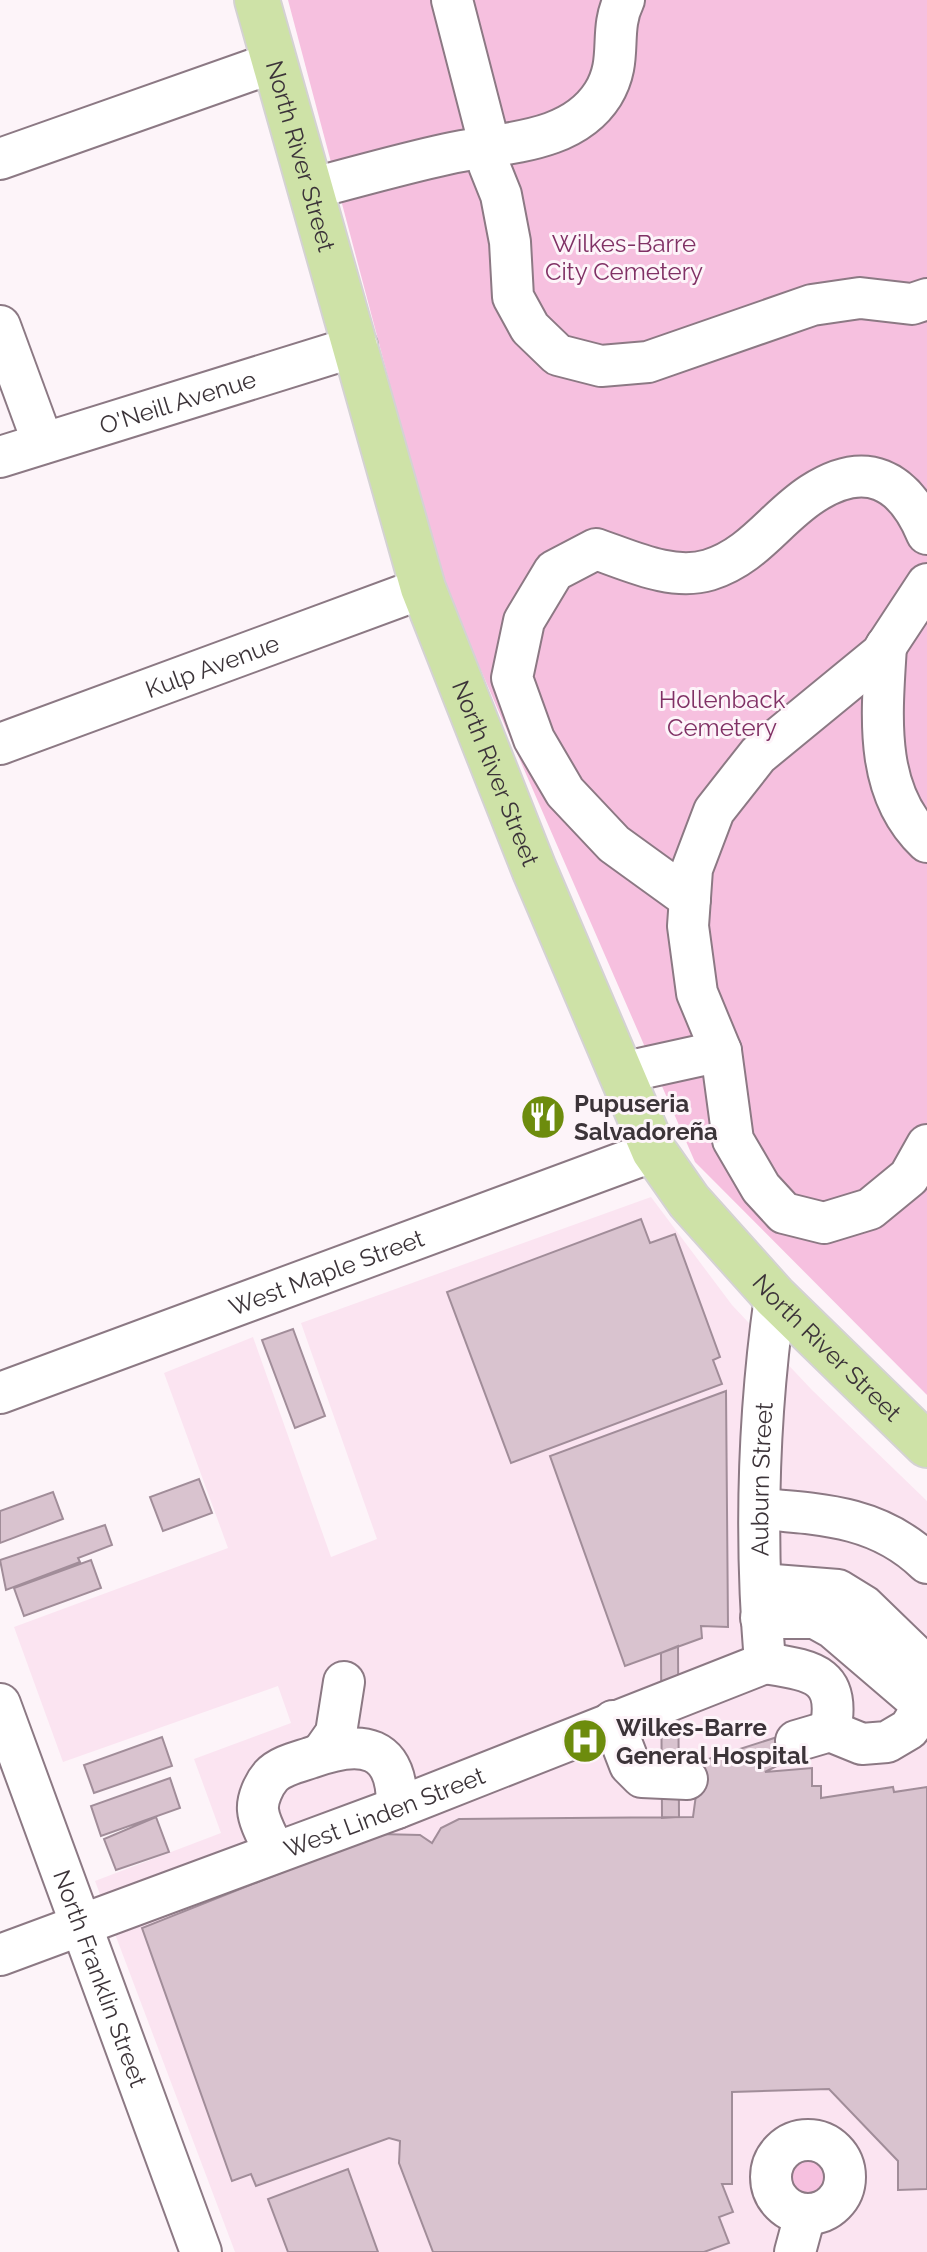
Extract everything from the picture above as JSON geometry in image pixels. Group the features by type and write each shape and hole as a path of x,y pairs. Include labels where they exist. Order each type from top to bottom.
{"main road":[{"name":"North River Street","path":"257,0 272,63 357,346 423,588 534,869 654,1151 689,1201 775,1297 927,1445"}],"street":[{"path":"452,0 463,53 490,147 489,165 501,195 510,242 513,297 530,328 558,355 601,366 648,362 812,305 860,298 912,304 927,299"},
{"path":"310,189 530,140 576,122 601,97 616,70 616,35 624,0"},
{"path":"0,159 272,63"},
{"path":"0,326 43,443"},
{"name":"O'Neill Avenue","path":"0,457 357,346"},
{"path":"690,899 614,844 565,792 534,739 512,678 524,621 554,571 596,549 657,571 706,571 740,558 812,494 852,476 880,477 905,495 927,534"},
{"path":"927,584 886,646 839,691 758,755 714,811 692,869 688,926 697,993 721,1051 733,1140 761,1188 784,1213 824,1223 870,1209 914,1188 909,1177 927,1145"},
{"name":"Kulp Avenue","path":"0,744 423,588"},
{"path":"886,646 885,763 891,789 906,823 927,842"},
{"path":"621,1073 721,1051"},
{"name":"West Maple Street","path":"0,1393 654,1151"},
{"name":"Auburn Street","path":"765,1663 761,1509 766,1365 775,1297"},
{"path":"761,1509 867,1524 902,1540 927,1563"},
{"path":"761,1601 838,1590 864,1606 926,1690 909,1729 887,1742 862,1744 813,1736 834,1709 831,1688 820,1677 801,1669 765,1663"},
{"name":"West Linden Street","path":"0,1955 397,1808 448,1785 765,1663"},
{"path":"322,1753 336,1733 344,1682 379,1755 397,1783 397,1808"},
{"name":"North Franklin Street","path":"0,1704 201,2252"},
{"path":"613,1721 630,1765 642,1777 687,1779"},
{"path":"274,1851 258,1810 260,1794 272,1775 322,1753 356,1746 448,1785"}],"shaded area":[{"name":"Wilkes-Barre General Hospital","path":"651,1197 732,1305 812,1390 927,1501 927,2252 235,2252 95,1881 221,1833 194,1759 291,1723 278,1686 63,1762 14,1627 228,1548 164,1373 253,1337 331,1557 377,1539 301,1323"}],"green space":[{"path":"288,0 927,0 927,1395 695,1162 442,581"},
{"path":"807,2159 820,2164 825,2177 820,2190 807,2195 794,2190 789,2177 794,2164"}],"building":[{"path":"641,1219 650,1243 675,1234 720,1357 713,1360 722,1384 511,1463 447,1292"},
{"path":"293,1329 325,1416 295,1428 262,1340"},
{"path":"726,1391 728,1627 701,1626 702,1638 625,1666 550,1456"},
{"path":"199,1479 212,1513 163,1531 150,1497"},
{"path":"53,1492 63,1519 0,1543 0,1511"},
{"path":"105,1525 112,1545 78,1558 80,1562 6,1590 0,1560"},
{"path":"91,1560 101,1588 24,1616 14,1588"},
{"path":"678,1646 679,1817 662,1818 661,1653"},
{"path":"793,1732 800,1754 765,1772 812,1768 812,1786 821,1786 821,1798 893,1787 894,1792 927,1787 927,2189 898,2190 898,2161 829,2089 732,2092 732,2184 722,2184 733,2212 719,2217 729,2243 704,2252 433,2252 399,2163 400,2141 389,2138 256,2186 251,2174 232,2181 142,1928 379,1834 420,1835 432,1843 441,1828 459,1819 693,1817 696,1795 683,1767"},
{"path":"162,1737 172,1766 94,1793 84,1765"},
{"path":"170,1778 180,1808 101,1836 91,1806"},
{"path":"156,1817 169,1852 116,1870 104,1839"},
{"path":"348,2169 378,2252 288,2252 268,2199"}],"place":[{"name":"Pupuseria Salvadoreña","path":"543,1117"},
{"name":"Wilkes-Barre General Hospital","path":"585,1741"}],"park label":[{"name":"Wilkes-Barre City Cemetery","path":"624,257"},
{"name":"Hollenback Cemetery","path":"722,713"}]}
